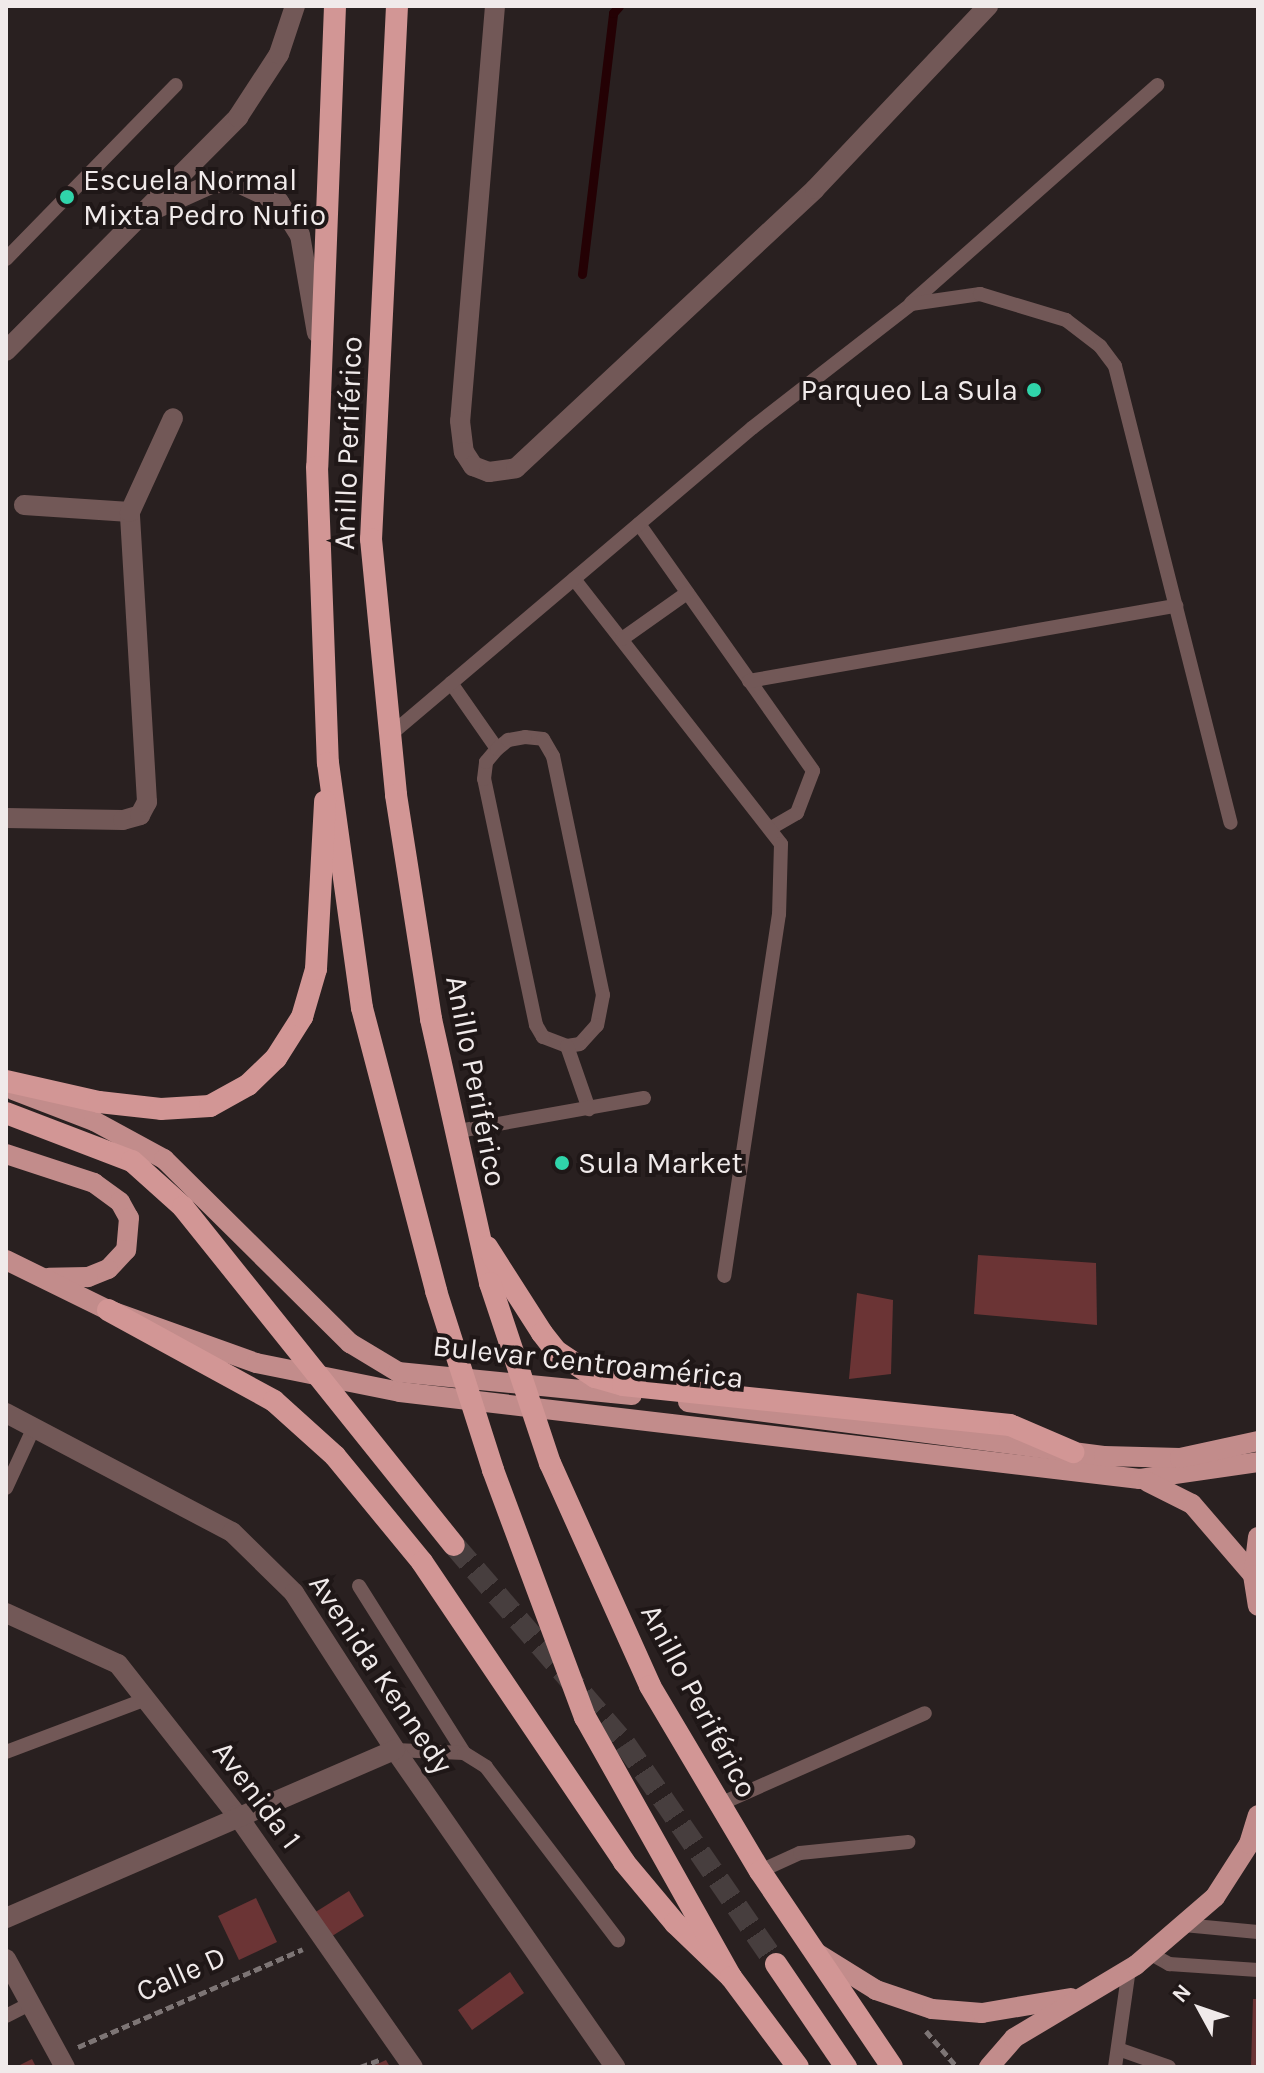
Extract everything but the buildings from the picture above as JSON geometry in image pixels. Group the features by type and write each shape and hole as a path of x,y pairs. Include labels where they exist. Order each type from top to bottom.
{"highway":[{"name":"Anillo Periférico","path":"335,6 317,467 328,763 362,1008 436,1291 493,1470 585,1717 731,1977 798,2067"},
{"name":"Anillo Periférico","path":"397,6 371,539 390,735 453,1132 474,1224 490,1283 550,1463 650,1686 760,1871 892,2067"},
{"path":"6,1081 99,1102 161,1109 210,1106 248,1085 276,1058 302,1017 316,969 316,889 328,763"},
{"path":"6,1113 132,1161 183,1207 454,1545"},
{"path":"474,1224 556,1351 595,1377 623,1385 1010,1425 1073,1452"},
{"path":"108,1310 274,1401 335,1456 422,1562 624,1862 675,1923 731,1977"},
{"path":"776,1964 846,2067"}],"main road":[{"name":"Bulevar Centroamérica","path":"6,1087 94,1121 164,1159 350,1343 398,1372 608,1392 1073,1452 1180,1458 1215,1455 1258,1441"},
{"path":"6,1154 94,1183 120,1202 129,1218 126,1250 108,1269 88,1277 45,1278"},
{"name":"Bulevar Centroamérica","path":"6,1260 108,1310 256,1363 400,1392 1140,1479 1258,1462"},
{"path":"1140,1479 1192,1504 1253,1575"},
{"path":"1258,1537 1253,1575 1258,1606"},
{"path":"989,2067 1014,2038 1151,1954 1215,1897 1249,1844 1258,1815"},
{"path":"810,1948 876,1990 932,2009 982,2013 1083,1996"}],"street":[{"path":"6,351 148,212 262,87 295,6"},
{"path":"495,6 460,421 464,452 473,466 489,472 516,468 781,221 988,6"},
{"path":"148,212 211,184 234,181 279,202 300,235 322,362"},
{"path":"6,818 123,820 140,815 147,802 130,512 173,418"},
{"path":"24,505 130,512"},
{"name":"Avenida Kennedy","path":"6,1413 232,1532 294,1593 395,1750 615,2067"},
{"name":"Avenida 1","path":"6,1613 118,1664 237,1815 413,2067"},
{"path":"6,1918 237,1815 395,1750"},
{"path":"6,1959 62,2061"}],"lane":[{"path":"6,259 176,85"},
{"path":"390,735 639,524 911,304 1157,85"},
{"path":"911,304 980,294 1066,320 1100,346 1115,366 1231,823"},
{"path":"639,524 813,771 797,813 773,827"},
{"path":"574,579 773,827 781,844 781,901 724,1276"},
{"path":"622,639 687,593"},
{"path":"749,681 1176,606"},
{"path":"451,683 497,749"},
{"path":"525,737 543,739 553,756 603,995 597,1025 580,1044 567,1046 543,1037 536,1025 484,779 486,762 497,749 508,740 525,737"},
{"path":"567,1046 580,1071 589,1109"},
{"path":"453,1132 644,1098"},
{"path":"6,1488 34,1427"},
{"path":"359,1586 464,1753 486,1767 618,1940"},
{"path":"6,1752 146,1699"},
{"path":"720,1804 925,1713"},
{"path":"395,1750 464,1753"},
{"path":"760,1871 800,1853 908,1842"},
{"path":"1184,1925 1258,1932"},
{"path":"1151,1954 1169,1964 1258,1970"},
{"path":"1115,2067 1129,1969"},
{"path":"6,2016 31,2003"},
{"path":"1118,2049 1169,2067"}],"path":[{"name":"Calle D","path":"62,2061 324,1939"}],"waterway":[{"path":"582,274 613,13 619,6"}],"tunnel":[{"path":"454,1545 625,1744 776,1964"}],"place":[{"name":"Escuela Normal Mixta Pedro Nufio","path":"67,197"},
{"name":"Parqueo La Sula","path":"1034,390"},
{"name":"Sula Market","path":"562,1163"}]}
